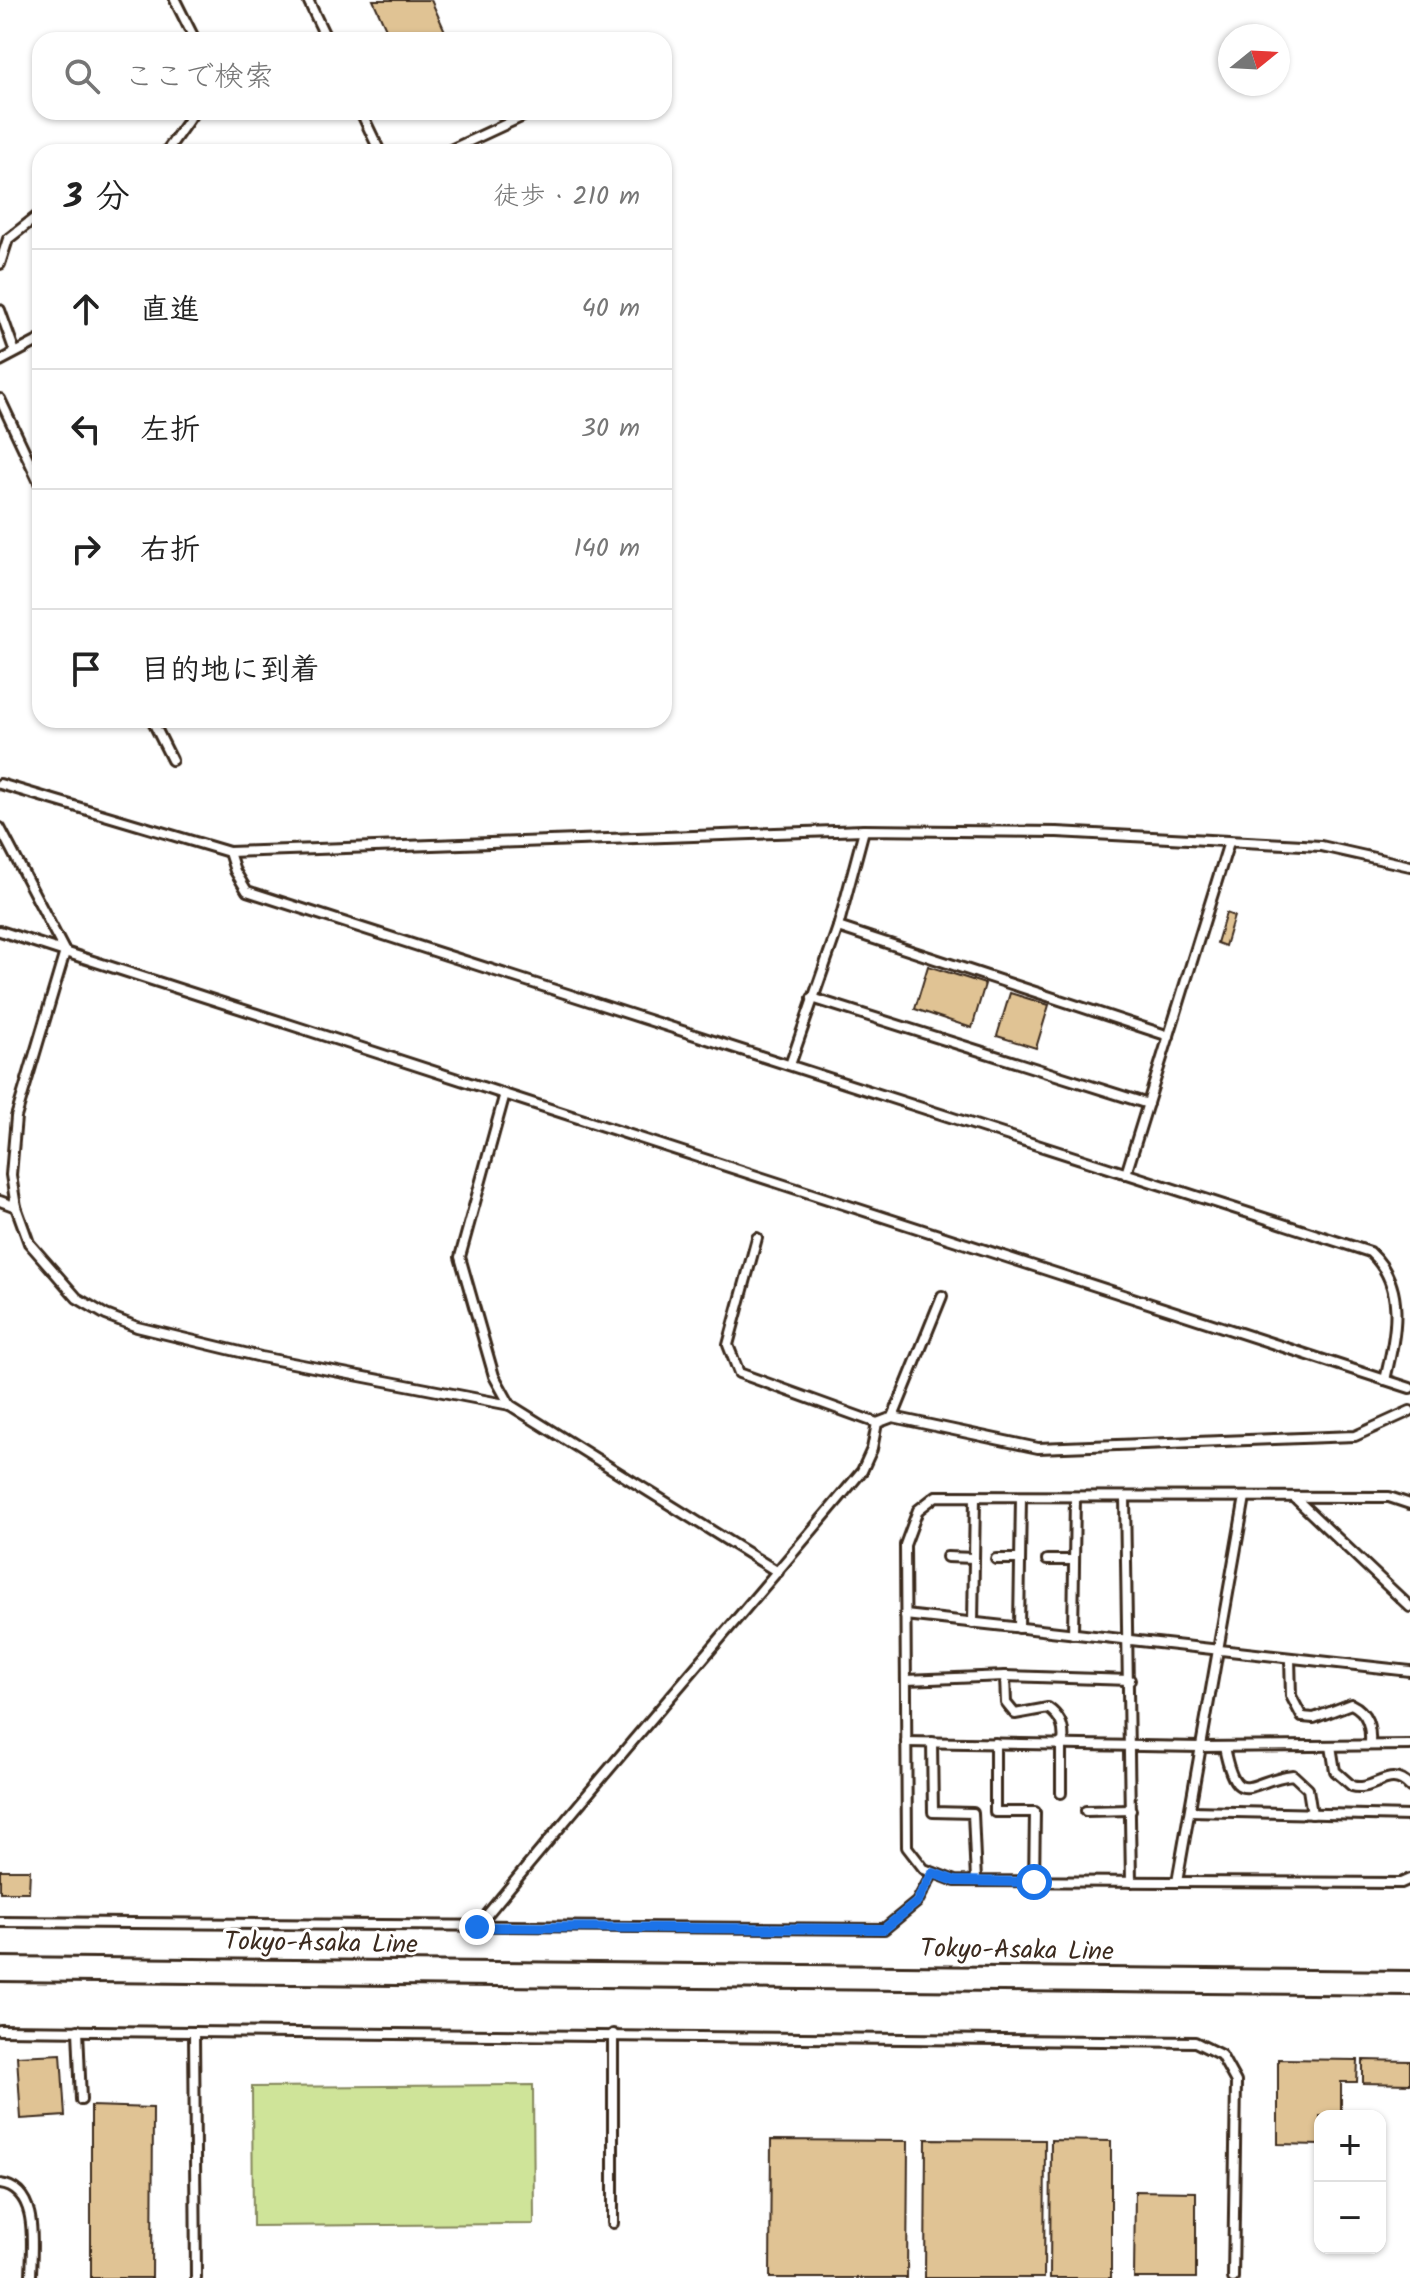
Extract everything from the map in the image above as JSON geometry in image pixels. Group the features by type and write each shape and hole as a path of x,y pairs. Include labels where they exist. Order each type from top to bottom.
{"main road":[{"name":"Tokyo-Asaka Line","path":"0,1969 1410,1983"}],"lane":[{"path":"175,0 191,32"},
{"path":"308,0 323,32"},
{"path":"172,144 188,120"},
{"path":"365,120 376,144"},
{"path":"463,144 515,120"},
{"path":"0,264 8,239 32,220"},
{"path":"0,310 15,352"},
{"path":"0,361 32,344"},
{"path":"0,399 32,467"},
{"path":"156,728 172,760"},
{"path":"0,784 229,852 864,830 1057,832 1321,846 1410,866"},
{"path":"0,828 48,925 65,952 16,1117 11,1175 16,1207 29,1243 77,1298 106,1315 137,1327 261,1357 510,1405 778,1572"},
{"path":"790,1065 838,927 864,830"},
{"path":"1126,1174 1229,842"},
{"path":"229,852 235,871 247,891 1370,1252 1382,1262 1392,1286 1398,1322 1385,1380"},
{"path":"838,927 1169,1036"},
{"path":"0,931 504,1097 967,1241 1410,1388"},
{"path":"812,998 1148,1104"},
{"path":"504,1097 460,1257 494,1376 510,1405"},
{"path":"0,1201 16,1207"},
{"path":"757,1238 728,1345 739,1373 877,1423 893,1417 1038,1448 1355,1436 1410,1411"},
{"path":"893,1417 942,1296"},
{"path":"477,1927 577,1804 862,1471 872,1449 877,1423"},
{"path":"1410,1504 1389,1497 936,1496 918,1510 905,1545 907,1847 924,1869 955,1881 1401,1883 1410,1879"},
{"path":"973,1623 975,1497"},
{"path":"1019,1628 1021,1497"},
{"path":"1073,1634 1075,1497"},
{"path":"1125,1497 1130,1640 1131,1882"},
{"path":"1177,1882 1245,1497"},
{"path":"1295,1497 1410,1607"},
{"path":"947,1557 974,1558"},
{"path":"996,1559 1020,1559"},
{"path":"1047,1560 1074,1560"},
{"path":"905,1615 1410,1671"},
{"path":"1290,1658 1291,1696 1302,1717 1314,1718 1351,1704 1364,1713 1371,1730 1370,1745"},
{"path":"906,1680 1005,1676 1130,1680"},
{"path":"1005,1676 1006,1703 1015,1714 1048,1708 1059,1717 1064,1731 1061,1793"},
{"path":"906,1742 1201,1747 1410,1745"},
{"path":"932,1742 933,1812 973,1813 976,1881"},
{"path":"995,1743 995,1812 1035,1812 1034,1882"},
{"path":"1331,1746 1335,1771 1352,1786 1368,1786 1387,1777 1404,1781 1410,1787"},
{"path":"1224,1747 1228,1768 1237,1783 1245,1789 1254,1788 1293,1775 1308,1789 1312,1814"},
{"path":"1086,1811 1131,1810"},
{"path":"1190,1811 1410,1816"},
{"path":"0,1922 884,1929 917,1902 933,1873"},
{"path":"0,2030 613,2034 1179,2042 1209,2046 1231,2068 1236,2082 1233,2278"},
{"path":"78,2030 81,2100"},
{"path":"194,2032 196,2278"},
{"path":"613,2034 613,2223"},
{"path":"0,2184 18,2193 27,2204 31,2220 31,2278"}],"green space":[{"path":"533,2085 534,2224 253,2226 252,2087"}],"building":[{"path":"373,0 431,0 445,32 387,32"},
{"path":"1226,913 1234,916 1225,946 1217,943"},
{"path":"928,966 985,984 972,1028 915,1009"},
{"path":"1010,993 1049,1005 1036,1048 997,1036"},
{"path":"0,1870 30,1870 29,1892 0,1892"},
{"path":"61,2054 65,2116 21,2119 17,2056"},
{"path":"1278,2059 1358,2060 1357,2082 1341,2082 1341,2110 1314,2110 1314,2145 1278,2144"},
{"path":"1363,2060 1410,2061 1410,2084 1363,2083"},
{"path":"91,2106 153,2108 152,2278 91,2278"},
{"path":"926,2139 1045,2140 1044,2278 925,2278"},
{"path":"771,2140 908,2141 907,2278 770,2278"},
{"path":"1051,2140 1111,2141 1111,2278 1050,2278"},
{"path":"1135,2191 1196,2192 1196,2278 1134,2278"}],"route":[{"path":"477,1927 884,1929 917,1902 933,1873 955,1881 1034,1882"}]}
